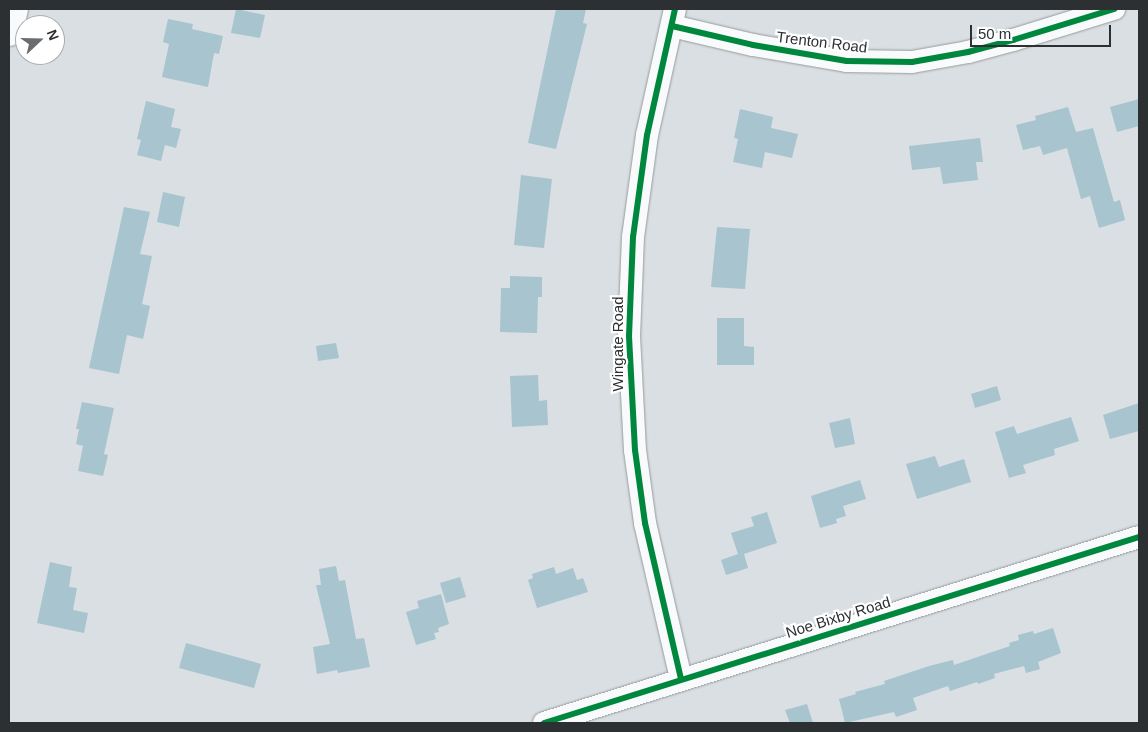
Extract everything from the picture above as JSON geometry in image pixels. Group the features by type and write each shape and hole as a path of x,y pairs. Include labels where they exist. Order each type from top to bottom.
{"main road":[{"path":"9,32 14,9"}],"street":[{"name":"Trenton Road","path":"674,17 753,45 847,60 912,62 968,52 1114,9"},
{"name":"Wingate Road","path":"674,17 647,136 633,237 629,345 635,450 645,523 681,679"},
{"name":"Noe Bixby Road","path":"544,723 1139,537"}],"building":[{"path":"236,9 265,15 260,38 231,33"},
{"path":"556,9 586,9 583,23 587,24 556,149 528,143"},
{"path":"168,19 193,24 192,29 223,36 219,54 214,53 208,87 162,77 169,44 163,42"},
{"path":"1139,99 1139,126 1117,132 1110,107"},
{"path":"146,101 175,109 171,127 181,129 176,148 165,145 161,161 137,155 141,140 137,139"},
{"path":"1068,107 1076,132 1093,128 1114,202 1120,200 1125,220 1099,228 1090,196 1081,199 1067,148 1043,155 1040,146 1023,150 1016,125 1036,120 1035,116"},
{"path":"740,109 773,117 771,128 798,134 792,158 765,152 762,168 733,162 738,139 734,138"},
{"path":"980,138 983,162 976,162 978,180 943,184 940,167 912,170 909,146"},
{"path":"521,175 552,179 544,248 514,245"},
{"path":"163,192 185,197 179,227 157,222"},
{"path":"124,207 150,212 140,254 152,256 142,304 150,306 143,339 127,335 119,374 89,368"},
{"path":"717,227 750,229 745,289 711,287"},
{"path":"510,276 542,277 542,297 538,297 537,333 500,332 501,288 510,288"},
{"path":"717,318 744,318 744,346 754,347 754,365 717,365"},
{"path":"336,343 339,358 318,361 316,346"},
{"path":"538,375 539,401 547,400 548,425 512,427 510,376"},
{"path":"997,386 1001,400 975,408 971,394"},
{"path":"82,402 114,408 104,454 108,455 103,476 78,471 83,446 76,444 79,429 76,429"},
{"path":"1139,403 1139,431 1110,439 1103,415"},
{"path":"1071,417 1079,441 1054,449 1055,455 1023,465 1026,473 1009,478 995,432 1014,426 1017,434"},
{"path":"850,418 855,444 835,448 829,423"},
{"path":"935,456 939,467 964,459 971,482 917,499 906,464"},
{"path":"860,480 866,499 843,506 846,516 836,519 837,523 820,528 811,496"},
{"path":"767,512 777,543 744,554 748,568 726,575 721,560 738,554 731,533 754,526 751,517"},
{"path":"50,562 72,567 69,587 77,588 73,610 88,613 84,633 37,623"},
{"path":"336,566 339,581 345,580 356,639 364,638 370,667 338,673 337,670 317,674 313,647 330,644 316,585 321,585 319,569"},
{"path":"554,567 556,574 573,568 577,580 583,578 588,592 537,608 528,580 533,578 532,574"},
{"path":"460,577 466,597 446,603 440,583"},
{"path":"441,594 449,624 438,628 439,632 434,633 436,639 416,645 406,612 419,608 417,601"},
{"path":"1053,628 1061,653 1038,662 1040,669 1026,673 1024,666 994,674 995,678 978,684 977,682 950,691 948,686 913,698 917,710 896,717 894,712 845,723 839,699 856,694 855,692 885,684 884,681 929,666 953,660 954,665 1010,646 1009,643 1019,640 1018,635 1033,631 1034,634"},
{"path":"186,643 261,664 254,688 179,668"},
{"path":"807,704 813,723 790,723 785,710"}],"cycle path":[{"path":"675,9 647,135 633,237 629,336 635,450 645,523 681,679"},
{"path":"672,26 753,45 847,61 912,62 968,52 1114,9"},
{"path":"544,723 1139,537"}]}
